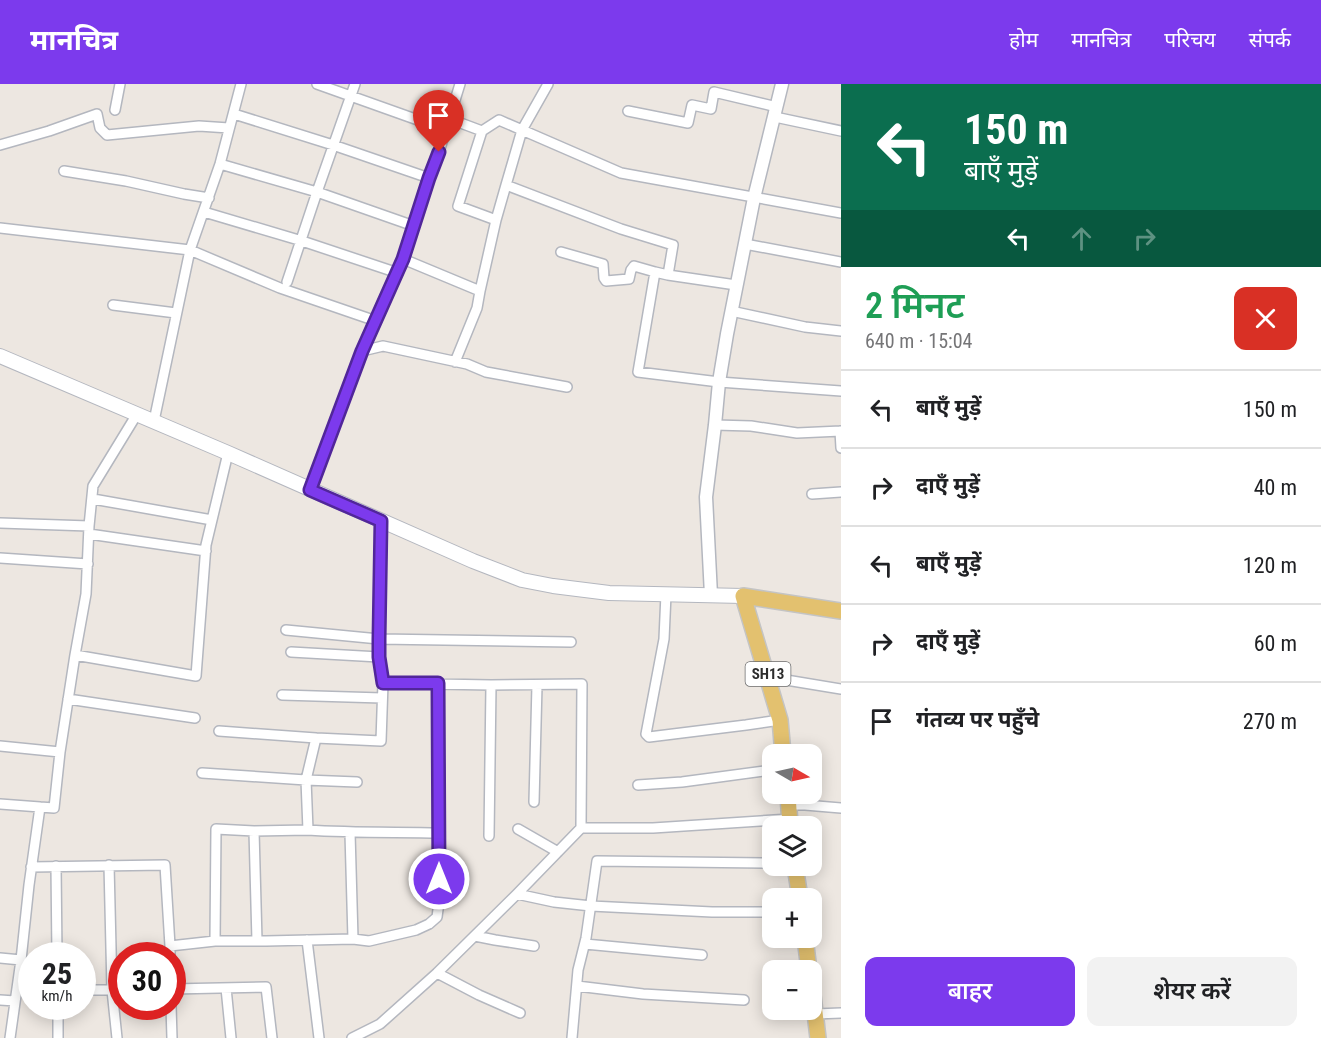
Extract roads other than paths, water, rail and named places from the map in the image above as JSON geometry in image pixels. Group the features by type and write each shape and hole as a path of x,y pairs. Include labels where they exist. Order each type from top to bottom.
{"main road":[{"path":"0,356 473,561 522,580 609,593 744,596 841,611"},
{"name":"SH13","path":"744,596 780,720 782,744"},
{"path":"816,1020 818,1038"}],"street":[{"path":"115,110 120,84"},
{"path":"154,421 190,250 220,164 242,84"},
{"path":"316,84 446,130"},
{"path":"287,282 355,84"},
{"path":"310,490 362,351 398,273 460,84"},
{"path":"455,362 477,308 496,220 522,130 548,84"},
{"path":"711,595 706,497 719,382 744,244 782,84"},
{"path":"628,111 688,123 692,105 711,109 714,92 841,131"},
{"path":"0,145 97,114 100,128 106,135 199,126 229,128"},
{"path":"234,114 429,178"},
{"path":"450,119 482,131"},
{"path":"496,220 458,206 482,131 500,120 621,173 841,213"},
{"path":"220,164 317,192 414,226"},
{"path":"64,171 209,198"},
{"path":"506,185 621,229 673,245 668,275"},
{"path":"204,212 398,273"},
{"path":"0,228 190,250 280,288 376,321"},
{"path":"744,244 841,262"},
{"path":"561,252 603,264 606,281 629,279 634,266 668,275 736,285"},
{"path":"403,259 480,291"},
{"path":"655,272 638,372 719,382 841,391"},
{"path":"113,305 176,313"},
{"path":"731,311 805,327 841,331"},
{"path":"362,351 383,346 467,364 486,372 567,387"},
{"path":"0,804 54,808 60,752 86,594 93,486 137,414"},
{"path":"715,425 751,426 797,433 840,431 841,448"},
{"path":"75,656 196,676 206,551 228,453"},
{"path":"812,494 841,492"},
{"path":"93,499 212,520"},
{"path":"219,730 381,741 383,683 379,639 381,521"},
{"path":"0,523 89,530 206,551"},
{"path":"0,558 88,564"},
{"path":"666,594 664,639 646,734 650,737 780,720"},
{"path":"286,630 379,639 571,642"},
{"path":"291,652 379,657"},
{"path":"768,677 841,689"},
{"path":"352,1038 380,1024 437,973 518,894 581,828 582,684 383,683"},
{"path":"186,947 215,941 353,939 369,941 416,930 429,924 437,916 439,902 438,683"},
{"path":"489,836 491,685"},
{"path":"534,802 537,685"},
{"path":"282,695 382,698"},
{"path":"68,699 195,718"},
{"path":"308,831 306,780 316,738"},
{"path":"0,746 60,752"},
{"path":"638,785 682,783 762,771"},
{"path":"202,773 357,782"},
{"path":"23,942 40,807"},
{"path":"581,828 653,828 789,811 841,808"},
{"path":"215,941 216,829 439,833"},
{"path":"518,829 558,852"},
{"path":"254,831 257,941"},
{"path":"350,833 353,939"},
{"path":"572,1038 578,970 585,944 597,861 762,863"},
{"path":"109,865 114,942"},
{"path":"31,867 165,865 169,942"},
{"path":"56,866 57,942"},
{"path":"518,894 554,902 591,906 762,912"},
{"path":"475,936 534,946"},
{"path":"307,939 319,1038"},
{"path":"585,944 702,955"},
{"path":"0,957 18,960"},
{"path":"437,973 520,1013"},
{"path":"10,1038 18,982"},
{"path":"577,986 643,994 744,1000"},
{"path":"186,989 266,987 272,1038"},
{"path":"226,988 231,1038"},
{"path":"0,1000 15,1001"},
{"path":"822,1014 841,1013"},
{"path":"58,1020 58,1038"},
{"path":"117,1020 117,1038"},
{"path":"171,1020 172,1038"}]}
